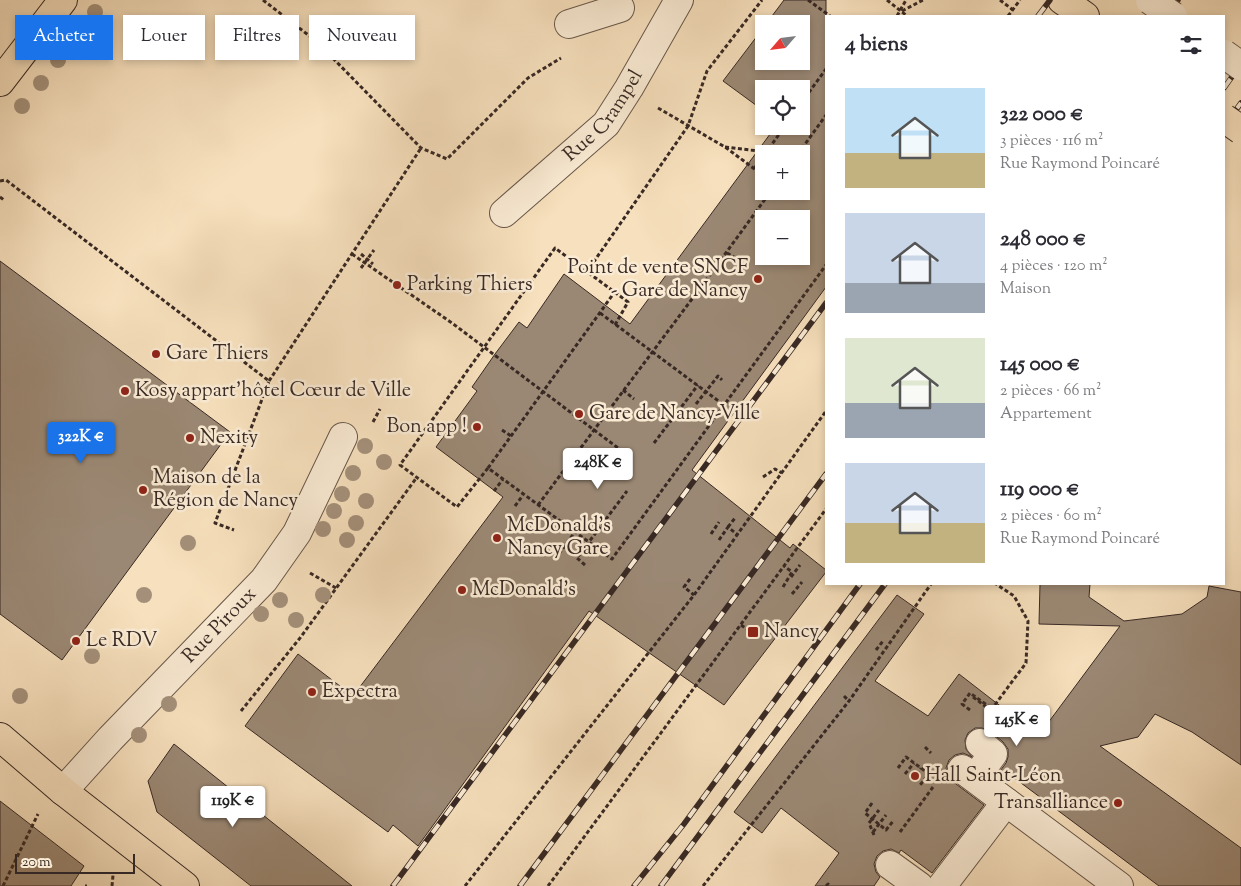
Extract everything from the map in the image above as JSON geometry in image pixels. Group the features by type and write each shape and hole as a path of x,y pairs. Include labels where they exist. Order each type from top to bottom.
{"main road":[{"path":"0,82 63,0"},
{"path":"1062,0 1084,15"},
{"path":"1225,119 1241,130"},
{"path":"0,737 58,787 185,886"}],"street":[{"name":"Rue Crampel","path":"504,213 606,124 629,88 679,0"},
{"path":"1150,0 1172,15"},
{"path":"569,24 620,8"},
{"path":"1225,55 1241,66"},
{"name":"Rue Piroux","path":"58,787 110,739 264,580 297,533 343,437"},
{"path":"980,744 993,754 968,774 1119,886"},
{"path":"942,886 1006,802"}],"path":[{"path":"263,0 316,41 421,148 447,159 528,78 564,55"},
{"path":"586,273 688,126 707,71 762,0"},
{"path":"808,0 829,15"},
{"path":"887,0 906,15"},
{"path":"899,15 906,0"},
{"path":"902,11 923,0"},
{"path":"1000,0 1013,10"},
{"path":"1009,15 1020,0"},
{"path":"902,11 910,15"},
{"path":"810,91 825,70"},
{"path":"651,104 725,147 754,169"},
{"path":"804,145 825,116"},
{"path":"725,147 755,151"},
{"path":"234,530 215,523 269,381 421,148"},
{"path":"0,181 6,180 269,381"},
{"path":"0,197 4,200"},
{"path":"538,504 652,351 702,288 765,200"},
{"path":"614,293 458,507 400,465 555,248 586,273 628,302 615,325"},
{"path":"361,268 374,250"},
{"path":"727,253 734,257"},
{"path":"352,254 452,323 622,451"},
{"path":"361,254 373,264"},
{"path":"488,468 612,559 825,266"},
{"path":"702,288 709,293"},
{"path":"600,313 724,405"},
{"path":"696,404 718,376 722,380"},
{"path":"654,443 698,385"},
{"path":"623,390 634,399"},
{"path":"465,886 694,595 825,412"},
{"path":"502,430 510,436"},
{"path":"763,478 775,469 782,473"},
{"path":"241,711 300,638 417,477"},
{"path":"494,491 503,479"},
{"path":"585,565 577,558 627,491"},
{"path":"515,506 523,495"},
{"path":"548,886 825,513"},
{"path":"735,518 719,540 728,527 738,535"},
{"path":"711,534 719,522"},
{"path":"555,559 575,532"},
{"path":"728,547 738,535"},
{"path":"784,568 792,572 783,587 800,565"},
{"path":"775,581 784,568"},
{"path":"306,572 336,588"},
{"path":"690,580 684,587 694,595"},
{"path":"792,594 802,582"},
{"path":"703,886 849,700 930,585"},
{"path":"987,715 1026,663 1028,621 1014,596 998,585"},
{"path":"741,625 751,632 755,628"},
{"path":"876,650 883,641"},
{"path":"970,713 960,704 969,692 992,710 987,715"},
{"path":"975,715 960,705 969,693 992,709"},
{"path":"844,696 849,700"},
{"path":"973,697 989,709 987,715"},
{"path":"898,768 906,757 929,774 920,785"},
{"path":"905,774 914,763"},
{"path":"913,780 921,768"},
{"path":"898,835 936,783"},
{"path":"3,886 58,787"},
{"path":"872,803 865,813 886,830 894,820"},
{"path":"872,818 880,808"},
{"path":"873,832 886,815 880,824"},
{"path":"826,886 828,884 830,886"}],"building":[{"name":"Gare de Nancy-Ville","path":"784,0 826,0 825,288 692,470 790,548 793,544 825,569 825,573 724,705 589,611 418,846 393,825 388,832 245,726 298,654 353,696 503,497 436,447 477,391 472,387 495,354 519,322 527,328 564,274 630,324 755,154 755,200 810,200 810,145 762,145 769,135 810,135 810,80 755,80 755,104 723,81 755,39 755,70 810,70 810,15 773,15"},
{"path":"0,261 230,432 62,660 0,614"},
{"path":"1040,585 1090,585 1089,597 1124,621 1182,614 1207,597 1209,586 1241,592 1241,765 1192,732 1155,714 1138,737 1100,746 1241,848 1241,886 1159,886 1009,774 1004,781 997,775 1006,763 1008,749 990,731 982,728 975,728 968,733 965,740 966,749 972,757 963,753 955,755 949,760 946,768 952,781 984,805 932,873 901,850 899,853 891,849 883,851 877,856 874,864 876,872 880,877 874,886 815,886 839,853 781,808 762,833 734,812 897,595 924,614 875,681 928,716 959,674 1030,729 1033,724 1042,731 1120,626 1039,624"},
{"path":"174,744 352,886 251,886 157,812 148,781"},
{"path":"0,801 84,866 71,886 0,886"}],"railway":[{"path":"1039,15 1050,0"},
{"path":"1167,15 1178,0"},
{"path":"1225,87 1241,64"},
{"path":"1225,125 1241,103"},
{"path":"393,886 825,304"},
{"path":"520,886 825,475"},
{"path":"634,886 684,824 859,585"},
{"path":"661,886 884,585"}],"place":[{"name":"Point de vente SNCF - Gare de Nancy","path":"758,279"},
{"name":"Parking Thiers","path":"397,285"},
{"name":"Gare Thiers","path":"156,354"},
{"name":"Kosy appart'hôtel Cœur de Ville","path":"125,391"},
{"name":"Gare de Nancy-Ville","path":"579,414"},
{"name":"Bon app !","path":"477,427"},
{"name":"Nexity","path":"190,438"},
{"name":"Maison de la Région de Nancy","path":"143,490"},
{"name":"McDonald's Nancy Gare","path":"497,538"},
{"name":"McDonald's","path":"462,590"},
{"name":"Nancy","path":"753,632"},
{"name":"Le RDV","path":"76,641"},
{"name":"Expectra","path":"312,692"},
{"name":"Hall Saint-Léon","path":"915,776"},
{"name":"Transalliance","path":"1118,803"}]}
